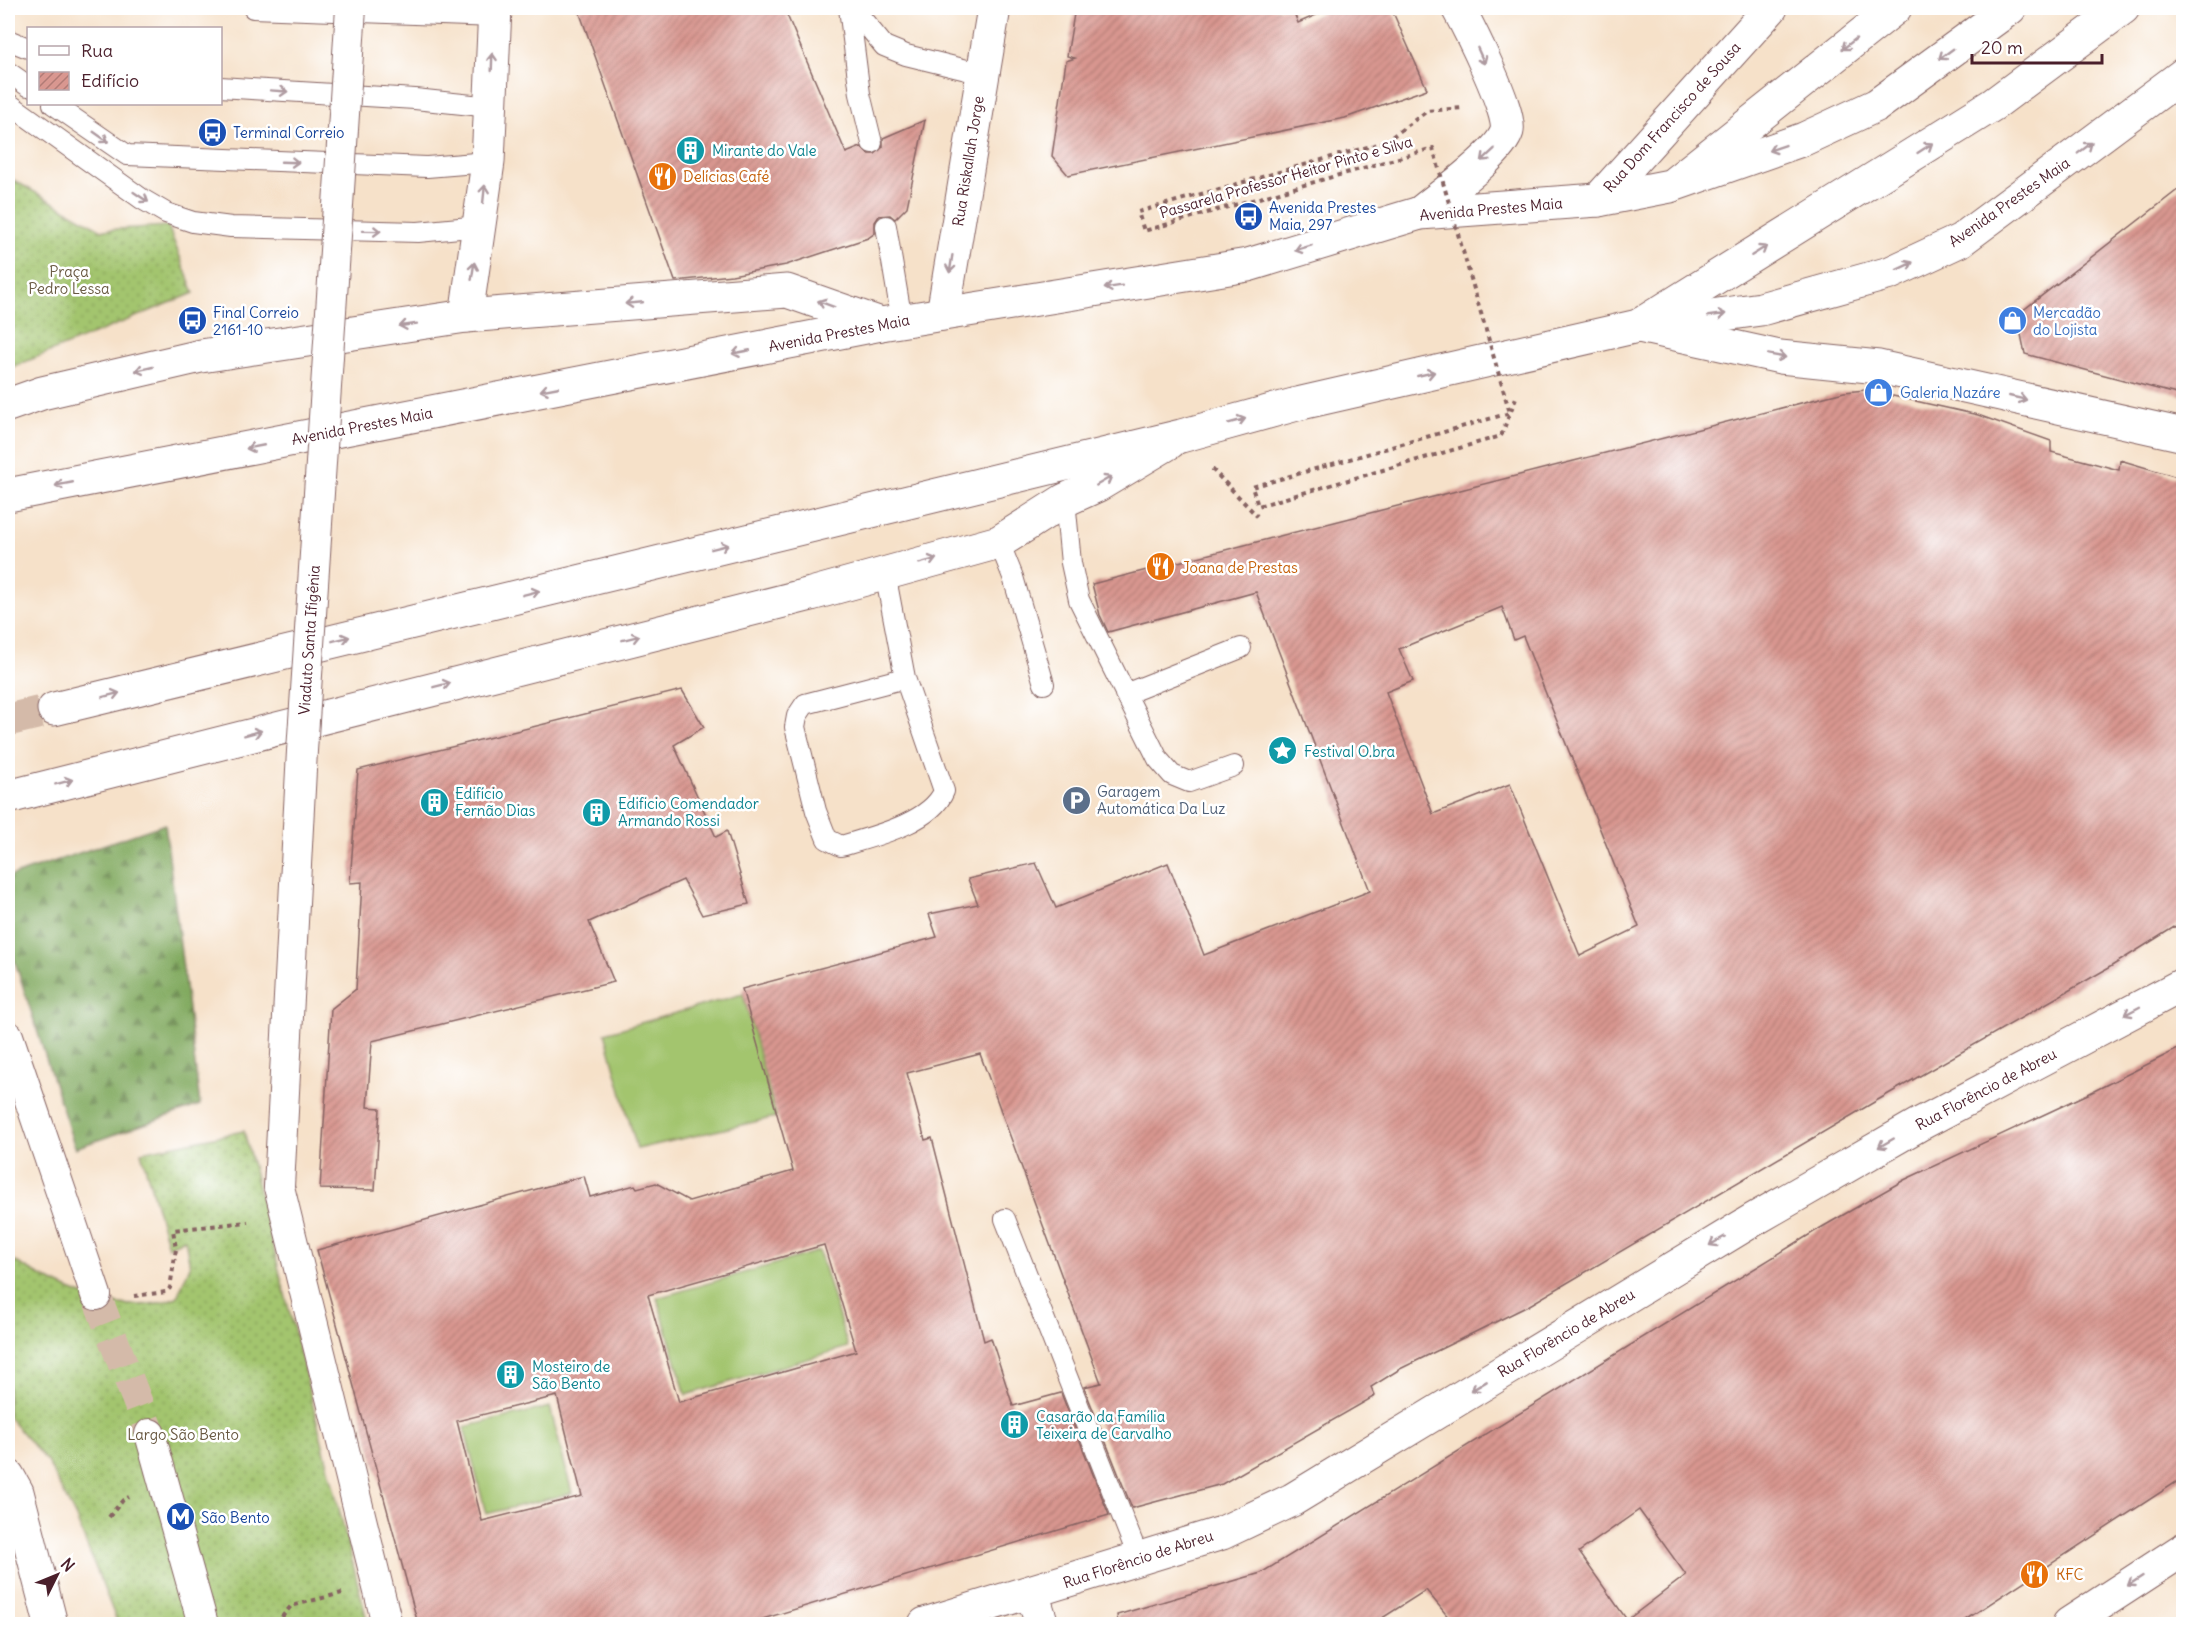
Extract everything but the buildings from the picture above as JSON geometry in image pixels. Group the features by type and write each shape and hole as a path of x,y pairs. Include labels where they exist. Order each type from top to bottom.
{"main road":[{"name":"Rua Riskallah Jorge","path":"943,314 994,8"},
{"path":"1420,213 1501,144 1508,130 1503,105 1458,8"},
{"name":"Rua Dom Francisco de Sousa","path":"1598,200 1771,8"},
{"name":"Avenida Prestes Maia","path":"1670,186 1895,8"},
{"name":"Avenida Prestes Maia","path":"8,495 891,322 1248,265 1420,213 1598,200 1670,186 1804,139 1877,105 2010,8"},
{"name":"Avenida Prestes Maia","path":"1638,326 1994,104 2123,8"},
{"path":"466,316 488,162 495,12"},
{"name":"Avenida Prestes Maia","path":"54,709 1180,436 1297,404 1638,326 1761,309 1890,273 1961,240 2184,74"},
{"path":"8,405 42,393 201,356 466,316 787,291 891,322"},
{"path":"1638,326 1780,357 1879,367 2184,435"},
{"name":"Avenida Prestes Maia","path":"8,797 999,542 1065,500 1098,485 1180,436"},
{"name":"Rua Florêncio de Abreu","path":"925,1624 1222,1533 1292,1500 1753,1220 1918,1125 2184,984"},
{"path":"8,1476 17,1492 51,1624"},
{"path":"2069,1624 2184,1549"},
{"path":"1032,1593 1042,1624"}],"street":[{"name":"Viaduto Santa Ifigênia","path":"351,8 302,751 279,1187 376,1583"},
{"path":"8,1036 96,1295"},
{"path":"150,1434 203,1624"},
{"path":"376,1583 387,1624"}],"lane":[{"path":"253,8 495,12"},
{"path":"851,8 884,46 906,55 983,74"},
{"path":"851,8 860,93 872,143"},
{"path":"8,40 27,48"},
{"path":"8,72 27,85"},
{"path":"222,87 415,99 491,107"},
{"path":"8,103 142,199 166,213 194,222 231,227 418,232 480,226"},
{"path":"54,105 128,155 427,167 488,162"},
{"path":"886,226 891,322"},
{"path":"1065,500 1071,563 1079,600 1158,759 1172,774 1189,782 1234,766"},
{"path":"999,542 1013,577 1044,684"},
{"path":"885,573 905,678 944,791 939,803 927,814 841,846 827,839 816,811 795,727 797,716 806,704 905,678"},
{"path":"1125,694 1241,648"},
{"path":"1005,1219 1139,1559"}],"path":[{"name":"Passarela Professor Heitor Pinto e Silva","path":"1501,436 1257,506 1252,487 1510,413 1433,148 1144,231 1138,212 1385,142 1427,111 1503,105"},
{"path":"1180,436 1257,516"},
{"path":"166,1292 172,1281 174,1270 176,1249 173,1230 286,1217"},
{"path":"276,1624 291,1606 376,1583"}],"green space":[{"name":"Praça Pedro Lessa","path":"8,177 102,230 168,226 194,293 8,369"},
{"path":"165,824 200,1105 75,1148 8,940 8,877"},
{"path":"743,994 776,1117 637,1149 605,1033"},
{"name":"Largo São Bento","path":"244,1131 368,1624 118,1624 76,1518 47,1461 8,1417 8,1257 68,1289 111,1303 133,1305 155,1303 177,1297 190,1266 185,1239 168,1247 141,1152"},
{"path":"819,1251 848,1347 686,1395 657,1298"},
{"path":"550,1407 572,1493 486,1514 464,1427"}],"tunnel":[{"path":"8,720 54,709"},
{"path":"96,1295 150,1434"}],"place":[{"name":"Terminal Correio","path":"212,132"},
{"name":"Mirante do Vale","path":"691,150"},
{"name":"Delícias Café","path":"662,176"},
{"name":"Avenida Prestes Maia, 297","path":"1248,216"},
{"name":"Final Correio 2161-10","path":"192,321"},
{"name":"Mercadão do Lojista","path":"2012,321"},
{"name":"Galeria Nazáre","path":"1879,392"},
{"name":"Joana de Prestas","path":"1161,567"},
{"name":"Festival O.bra","path":"1283,751"},
{"name":"Garagem Automática Da Luz","path":"1076,800"},
{"name":"Edifício Fernão Dias","path":"434,802"},
{"name":"Edificio Comendador Armando Rossi","path":"597,812"},
{"name":"Mosteiro de São Bento","path":"511,1375"},
{"name":"Casarão da Família Teixeira de Carvalho","path":"1015,1425"},
{"name":"São Bento","path":"180,1517"},
{"name":"KFC","path":"2035,1574"}]}
